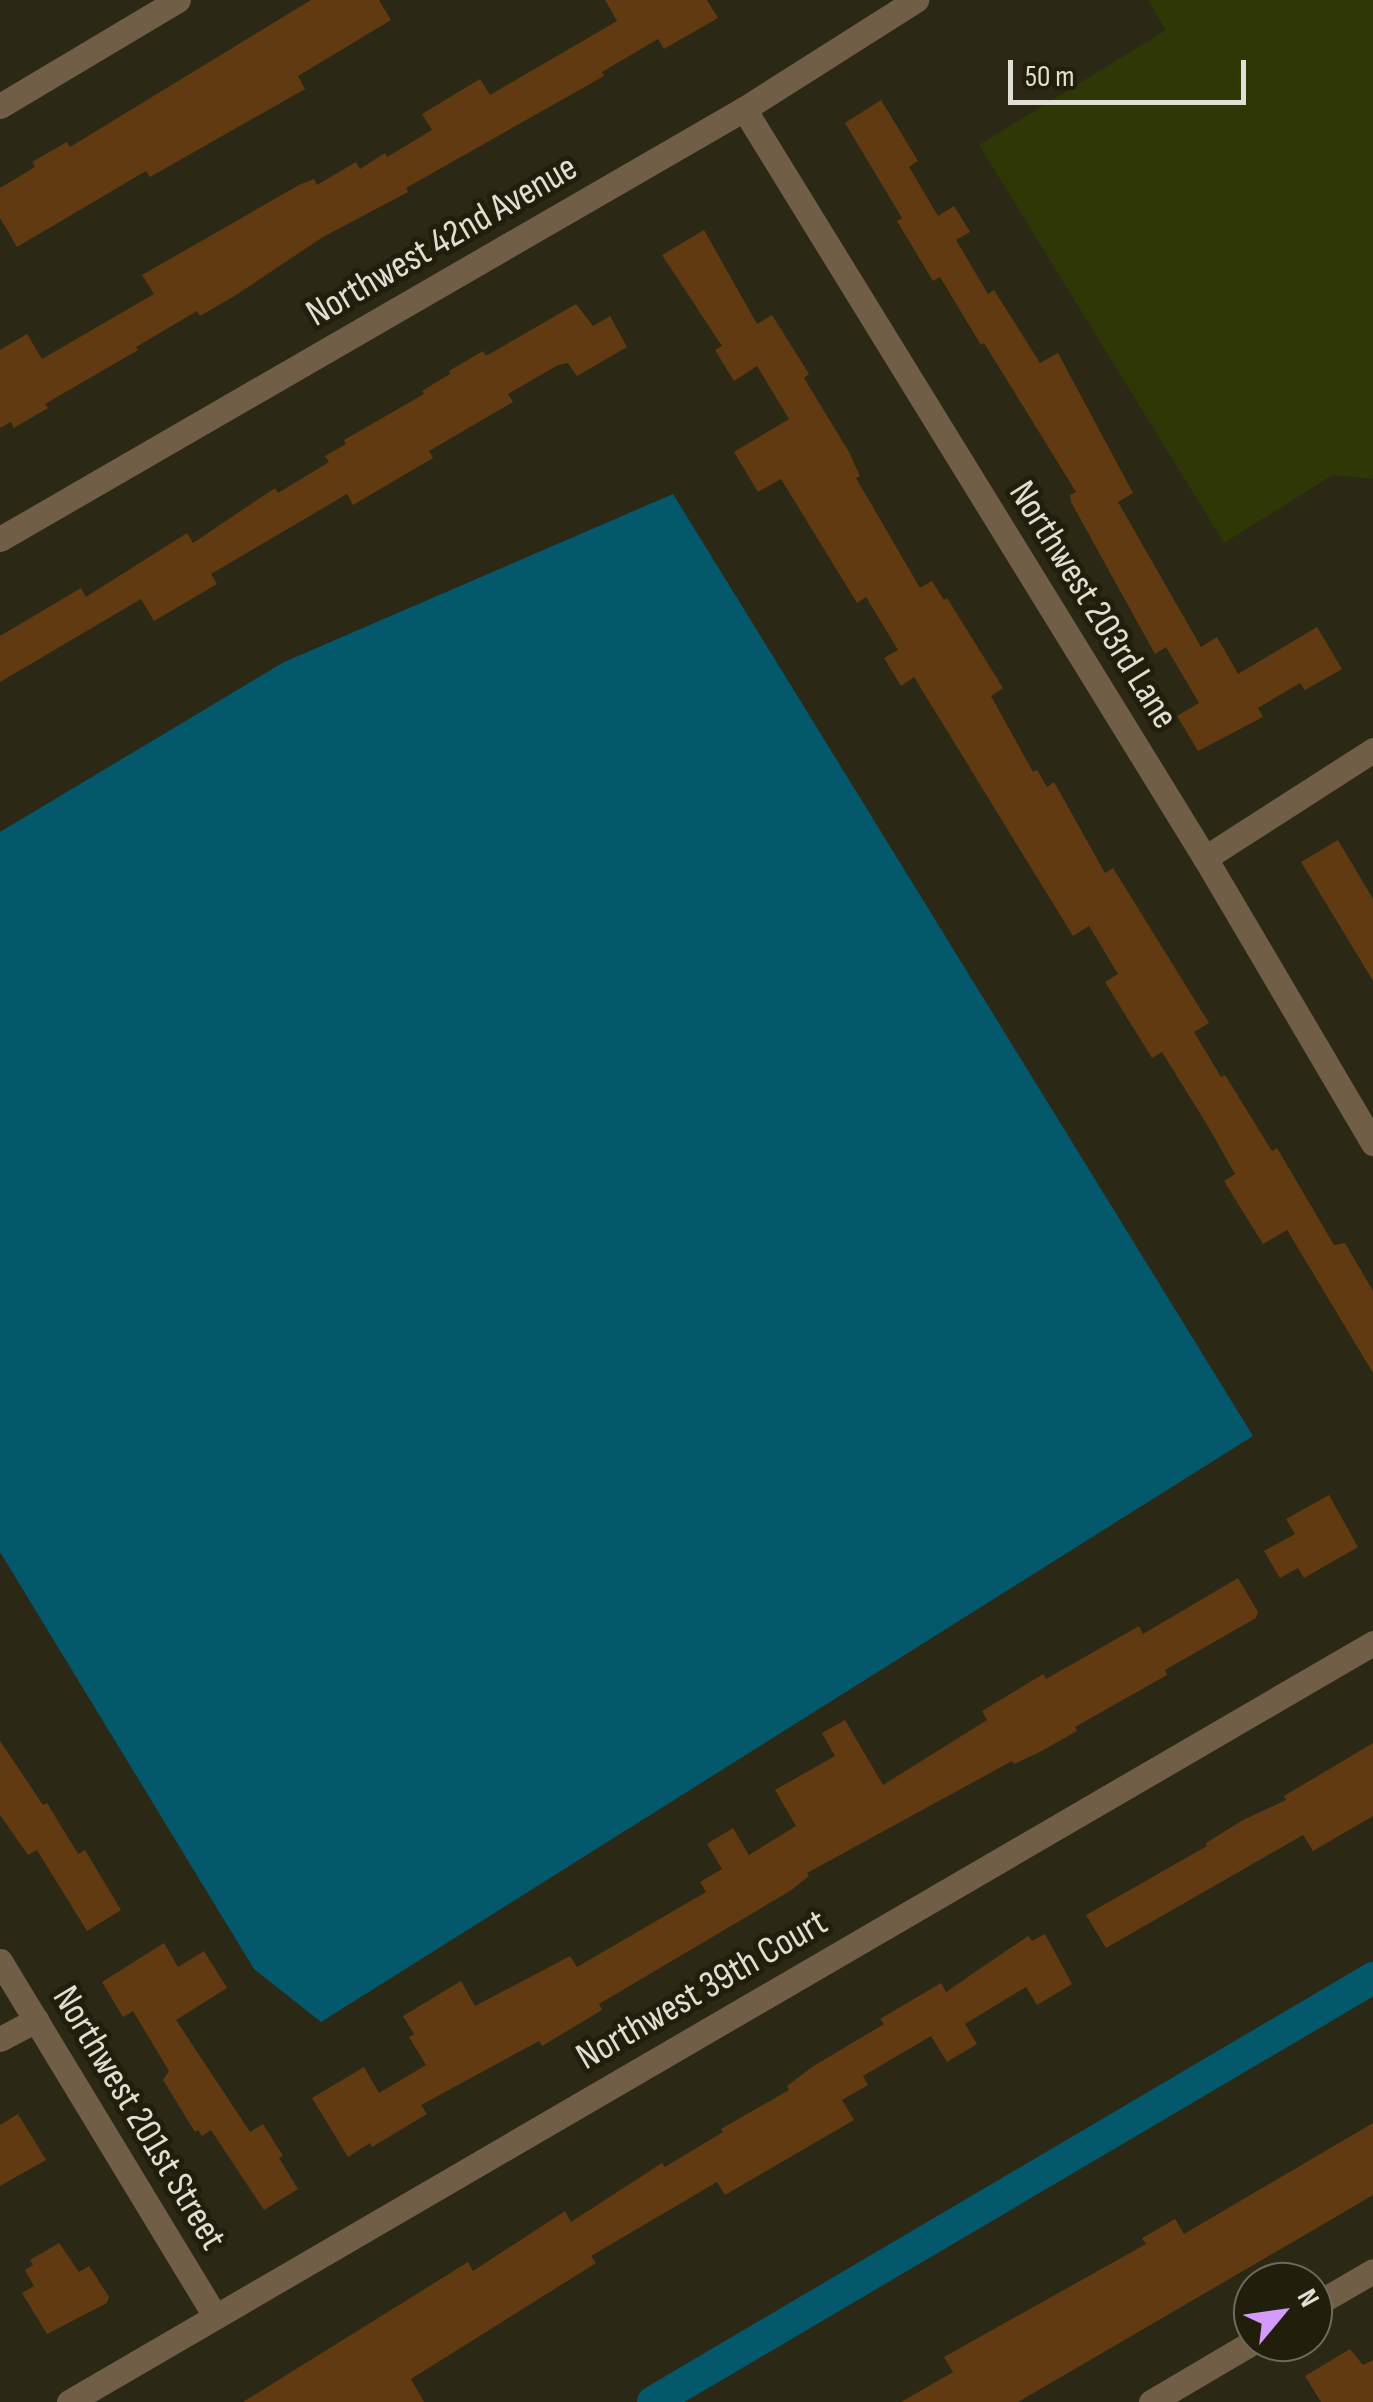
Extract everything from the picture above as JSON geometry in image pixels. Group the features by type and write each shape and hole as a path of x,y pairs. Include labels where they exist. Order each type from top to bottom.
{"street":[{"path":"0,106 178,0"},
{"name":"Northwest 42nd Avenue","path":"0,540 744,109 916,0"},
{"name":"Northwest 203rd Lane","path":"744,109 1205,858 1373,1143"},
{"path":"1205,858 1373,750"},
{"name":"Northwest 39th Court","path":"69,2402 1373,1643"},
{"name":"Northwest 201st Street","path":"0,1960 214,2315"},
{"path":"0,2039 36,2020"},
{"path":"1333,2294 1373,2271"},
{"path":"1151,2402 1233,2354"}],"green space":[{"path":"1148,0 1373,0 1373,479 1333,475 1224,543 979,145 1166,30"}],"water":[{"path":"673,494 1253,1436 321,2022 254,1969 0,1552 0,832 284,662"}],"building":[{"path":"311,0 379,0 391,20 298,76 305,89 150,177 146,171 17,247 0,218 0,188 35,167 32,162 67,142 70,147"},
{"path":"605,0 707,0 718,18 664,49 658,39 602,72 604,76 406,188 408,192 323,237 236,295 200,316 197,311 136,347 138,350 45,404 48,408 14,428 11,422 0,428 0,350 27,334 42,359 154,294 142,275 299,185 314,179 317,185 356,162 360,169 385,153 387,157 432,130 422,114 480,79 490,95 617,21"},
{"path":"881,100 918,161 909,167 938,216 954,206 970,232 956,240 988,294 994,290 1040,363 1058,353 1133,493 1118,502 1201,647 1217,637 1238,674 1317,627 1342,669 1305,690 1300,683 1258,708 1263,717 1198,751 1177,716 1199,703 1166,647 1155,654 1071,502 1070,495 1076,492 940,277 933,281 897,221 902,218 845,123"},
{"path":"704,230 757,324 772,315 809,374 804,378 849,452 860,476 856,478 920,588 932,581 944,600 947,598 1003,688 991,696 1033,772 1037,770 1047,787 1054,782 1105,873 1113,868 1209,1023 1194,1032 1221,1077 1225,1075 1272,1151 1277,1148 1334,1245 1345,1243 1373,1291 1373,1373 1287,1230 1263,1244 1224,1181 1235,1174 1209,1128 1162,1052 1152,1058 1105,982 1118,974 1089,926 1073,936 914,677 901,686 884,658 898,650 866,597 857,603 781,479 758,492 734,452 789,419 757,366 734,381 715,350 722,346 662,255"},
{"path":"576,304 593,326 610,316 627,347 577,376 568,363 558,365 508,394 513,402 429,451 433,458 353,505 347,494 211,574 217,584 154,621 141,599 0,682 0,636 81,588 86,597 187,533 193,543 275,488 278,493 329,462 325,456 346,444 344,440 424,394 422,391 450,374 449,371 483,351 486,356"},
{"path":"1338,840 1373,899 1373,981 1301,862"},
{"path":"1329,1495 1358,1547 1304,1578 1298,1568 1280,1578 1264,1551 1295,1534 1286,1519"},
{"path":"1238,1578 1258,1612 1256,1618 1165,1670 1167,1675 1075,1727 1077,1731 1014,1764 1012,1761 807,1873 809,1876 790,1891 599,2004 602,2010 542,2046 539,2041 421,2105 427,2114 372,2147 370,2143 348,2157 312,2098 364,2067 379,2093 426,2065 409,2037 414,2034 403,2016 461,1981 475,2006 570,1956 577,1967 706,1892 700,1882 722,1869 707,1844 733,1828 749,1855 796,1826 775,1790 835,1756 822,1733 845,1720 883,1785 987,1720 982,1711 1043,1674 1046,1679 1139,1626 1143,1634"},
{"path":"0,1741 43,1805 47,1803 78,1854 85,1850 121,1910 87,1931 37,1850 28,1855 0,1815"},
{"path":"1373,1743 1373,1816 1313,1851 1303,1835 1106,1948 1086,1915 1207,1846 1206,1843 1243,1820 1286,1800 1284,1796"},
{"path":"1045,1934 1072,1984 1037,2005 1026,1987 965,2024 977,2044 947,2062 931,2036 863,2076 868,2085 842,2100 854,2120 725,2195 717,2182 591,2256 596,2263 411,2379 424,2402 243,2402 468,2262 473,2271 565,2211 571,2222 662,2163 665,2167 789,2090 787,2086 812,2067 884,2024 880,2019 941,1983 946,1992 1028,1936 1032,1941"},
{"path":"164,1943 178,1967 204,1951 227,1988 176,2020 250,2132 263,2124 283,2156 279,2158 298,2189 264,2210 211,2130 202,2136 198,2130 195,2132 163,2080 169,2071 133,2011 123,2017 102,1982"},
{"path":"18,2114 46,2160 0,2186 0,2125"},
{"path":"1373,2123 1373,2195 1258,2262 1233,2262 1233,2277 1018,2402 901,2402 953,2372 944,2357 1146,2244 1142,2238 1175,2219 1184,2234"},
{"path":"59,2243 79,2272 89,2266 109,2297 107,2303 47,2334 22,2293 34,2286 25,2270 33,2265 30,2260"},
{"path":"1350,2349 1363,2365 1373,2360 1373,2402 1321,2402 1305,2376"}],"waterway":[{"path":"653,2402 1373,1978"}]}
